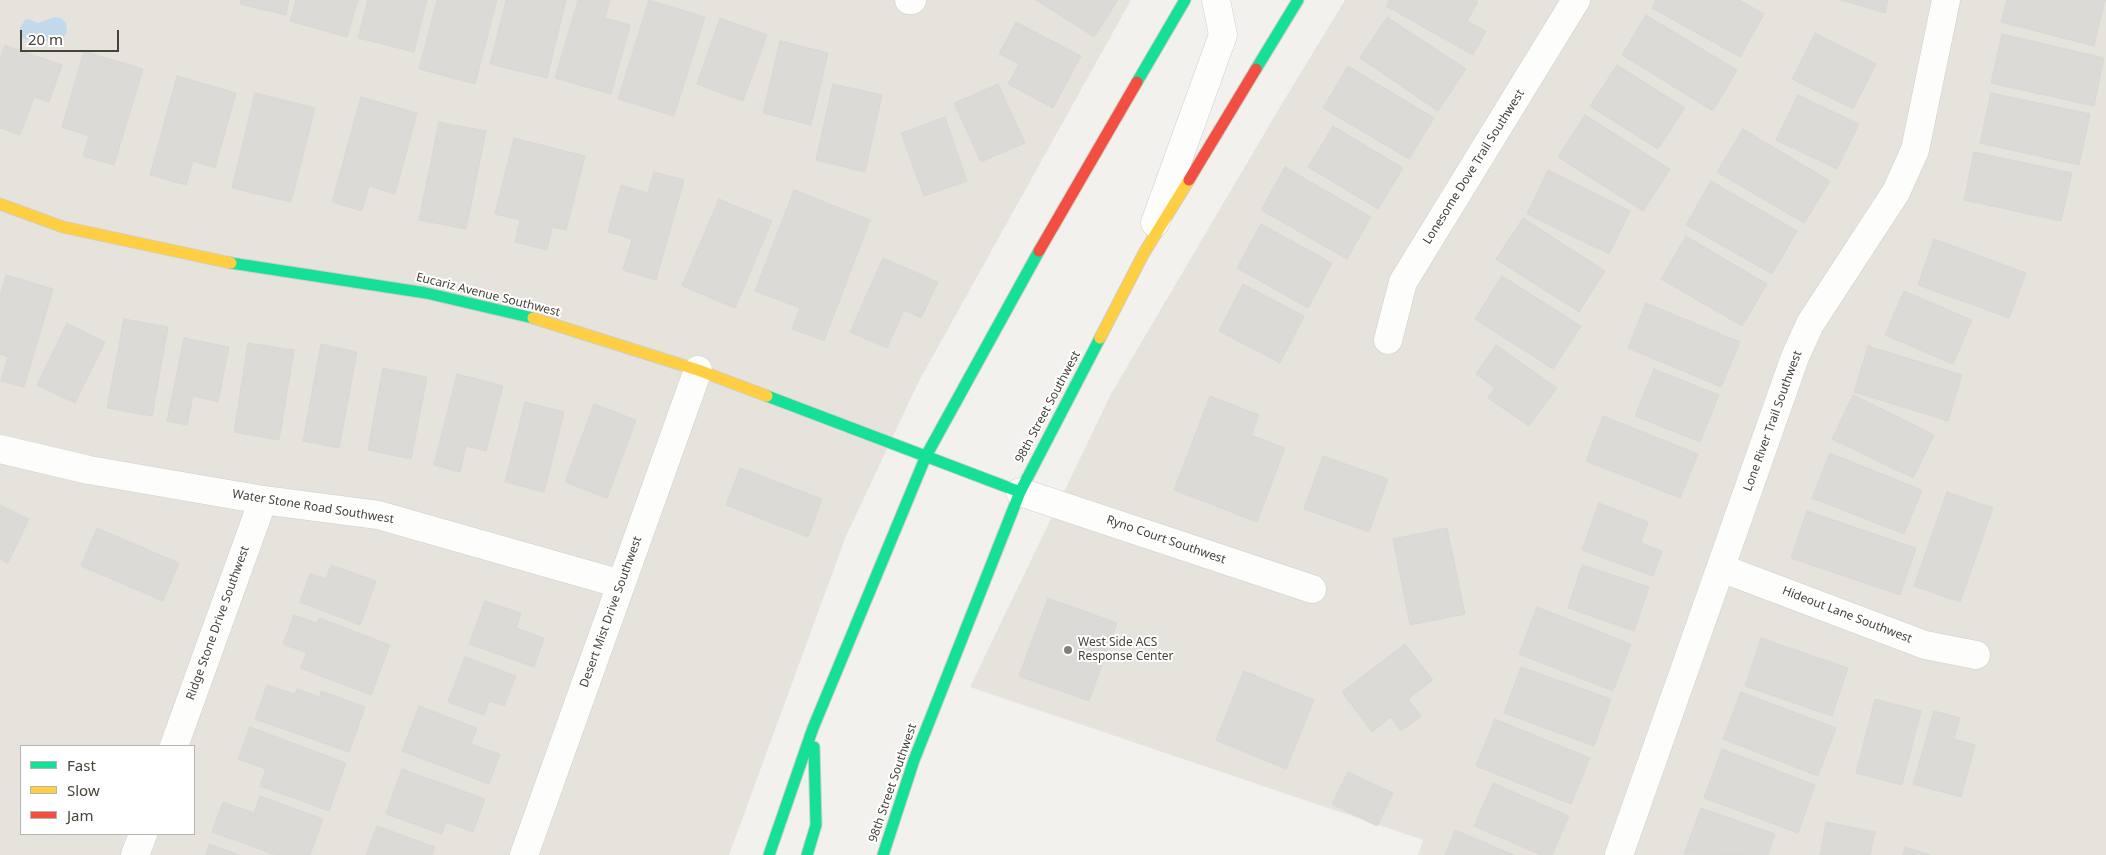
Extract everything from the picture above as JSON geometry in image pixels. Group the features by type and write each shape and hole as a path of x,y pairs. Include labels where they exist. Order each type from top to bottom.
{"main road":[{"path":"769,855 813,728 926,456 1025,274 1185,0"},
{"name":"98th Street Southwest","path":"883,855 914,760 1020,492 1144,253 1298,0"},
{"name":"Eucariz Avenue Southwest","path":"0,204 63,227 242,266 426,293 528,318 698,370 1020,492"},
{"path":"807,855 816,825 813,728"}],"street":[{"path":"1144,253 1223,35 1216,0"},
{"name":"Lonesome Dove Trail Southwest","path":"1388,340 1403,282 1576,0"},
{"name":"Lone River Trail Southwest","path":"1619,855 1795,357 1810,324 1896,192 1915,150 1946,0"},
{"name":"Desert Mist Drive Southwest","path":"524,855 698,370"},
{"name":"Water Stone Road Southwest","path":"0,448 89,470 263,500 378,515 621,584"},
{"name":"Ryno Court Southwest","path":"1020,492 1312,589"},
{"name":"Ridge Stone Drive Southwest","path":"174,745 263,500"},
{"name":"Hideout Lane Southwest","path":"1721,568 1925,644 1976,655"},
{"path":"135,855 143,835"}],"shaded area":[{"path":"0,0 1131,0 919,381 846,536 729,855 0,855"},
{"path":"1345,0 2106,0 2106,855 1418,855 1423,840 970,687 1111,394"}],"water":[{"path":"55,17 61,18 66,23 67,32 62,40 54,38 39,45 23,38 20,33 20,28 25,20 28,19 38,23"}],"building":[{"path":"241,0 289,0 286,15 240,4"},
{"path":"296,0 358,0 347,37 290,21"},
{"path":"368,0 427,0 414,52 358,38"},
{"path":"437,0 497,0 475,84 419,69"},
{"path":"506,0 566,0 547,78 490,64"},
{"path":"578,0 610,0 605,18 630,25 611,94 555,78"},
{"path":"649,0 705,17 674,116 618,99"},
{"path":"1036,0 1118,0 1094,37"},
{"path":"1389,0 1475,0 1478,2 1467,21 1486,31 1473,55 1386,6"},
{"path":"1656,0 1739,0 1764,14 1740,57 1652,8"},
{"path":"1841,0 1888,0 1885,13"},
{"path":"2007,0 2105,0 2094,46 2001,22"},
{"path":"1646,15 1737,70 1713,111 1622,55"},
{"path":"1387,17 1466,69 1438,111 1360,58"},
{"path":"720,18 767,35 743,101 697,84"},
{"path":"1016,22 1081,56 1053,108 1008,84 1019,64 999,54"},
{"path":"1815,33 1876,64 1853,109 1792,79"},
{"path":"2002,34 2104,58 2094,106 1991,83"},
{"path":"780,41 828,53 811,125 763,113"},
{"path":"5,45 62,65 49,102 34,97 20,135 0,128 0,59"},
{"path":"84,51 143,69 114,165 83,156 89,136 62,127"},
{"path":"1617,65 1685,108 1658,149 1590,106"},
{"path":"1348,66 1434,118 1409,159 1323,108"},
{"path":"177,76 236,93 215,168 193,161 186,185 150,175"},
{"path":"833,84 882,95 865,172 816,160"},
{"path":"998,84 1025,143 981,162 954,103"},
{"path":"255,93 315,108 291,202 232,188"},
{"path":"1991,93 2090,114 2079,165 1980,143"},
{"path":"1798,95 1859,124 1837,169 1776,140"},
{"path":"361,97 417,113 395,194 369,186 362,211 332,202"},
{"path":"1585,115 1670,169 1643,211 1558,157"},
{"path":"945,117 967,181 924,196 901,133"},
{"path":"439,122 486,131 466,229 419,220"},
{"path":"1333,126 1403,168 1378,209 1308,167"},
{"path":"1743,129 1830,181 1804,223 1717,172"},
{"path":"514,138 585,156 566,230 552,227 547,250 515,242 520,220 495,214"},
{"path":"1974,152 2072,173 2061,221 1964,200"},
{"path":"1285,167 1371,217 1347,259 1261,210"},
{"path":"1548,170 1630,211 1609,254 1527,214"},
{"path":"654,172 684,180 656,280 623,270 632,239 608,232 621,185 648,193"},
{"path":"1711,181 1797,231 1772,274 1686,225"},
{"path":"794,190 870,220 824,341 792,329 800,308 755,291"},
{"path":"719,199 772,221 735,308 682,286"},
{"path":"1523,218 1605,271 1579,312 1496,259"},
{"path":"1261,224 1332,263 1308,308 1237,268"},
{"path":"1686,236 1767,284 1742,326 1661,279"},
{"path":"1934,239 2026,273 2009,318 1918,285"},
{"path":"883,258 938,282 921,318 904,310 887,348 850,332"},
{"path":"6,275 53,289 24,387 1,381 8,357 0,354 0,296"},
{"path":"1502,276 1581,326 1553,369 1475,319"},
{"path":"1243,284 1304,316 1280,363 1219,331"},
{"path":"1904,291 1972,320 1953,364 1885,335"},
{"path":"1646,303 1740,342 1721,387 1628,348"},
{"path":"124,319 168,327 152,416 107,408"},
{"path":"67,323 105,342 75,403 37,385"},
{"path":"184,338 229,347 218,402 193,396 187,425 167,421"},
{"path":"248,343 294,350 279,440 234,432"},
{"path":"321,344 357,352 339,448 303,441"},
{"path":"1496,345 1557,388 1529,426 1488,398 1495,388 1476,374"},
{"path":"1868,346 1962,375 1948,421 1854,392"},
{"path":"383,368 427,377 411,459 368,450"},
{"path":"1654,369 1719,395 1700,442 1635,416"},
{"path":"457,374 503,386 486,451 466,446 460,472 434,465"},
{"path":"1853,395 1934,435 1913,478 1832,439"},
{"path":"1210,396 1259,415 1251,435 1285,448 1257,522 1174,490"},
{"path":"525,402 564,412 544,492 505,482"},
{"path":"594,404 636,420 607,498 565,482"},
{"path":"1603,416 1698,454 1680,498 1586,461"},
{"path":"1830,453 1922,490 1904,534 1812,498"},
{"path":"1323,456 1388,479 1369,532 1304,509"},
{"path":"740,468 822,499 808,537 726,505"},
{"path":"1947,492 1993,508 1960,602 1914,586"},
{"path":"1599,503 1648,522 1641,543 1662,551 1653,576 1582,550"},
{"path":"0,505 29,519 8,563 0,559"},
{"path":"1807,511 1916,548 1900,595 1791,558"},
{"path":"97,528 179,563 163,601 81,566"},
{"path":"1447,528 1465,614 1410,625 1393,539"},
{"path":"331,565 376,581 360,625 300,602 310,573 326,579"},
{"path":"1582,565 1649,587 1634,631 1568,608"},
{"name":"West Side ACS Response Center","path":"1048,598 1117,623 1089,701 1019,676"},
{"path":"485,601 521,613 516,628 544,638 534,667 469,644"},
{"path":"1537,607 1631,644 1613,691 1519,654"},
{"path":"294,615 317,623 319,618 390,645 371,695 300,668 307,653 283,644"},
{"path":"1761,638 1848,668 1832,716 1745,686"},
{"path":"1405,644 1433,680 1408,699 1421,716 1401,731 1391,717 1372,732 1342,692"},
{"path":"465,657 516,676 504,706 489,701 484,715 448,702"},
{"path":"1521,667 1611,699 1594,746 1504,713"},
{"path":"1244,671 1314,700 1286,769 1216,740"},
{"path":"267,685 295,694 297,689 320,697 321,691 365,707 349,752 255,719"},
{"path":"1741,692 1836,728 1818,776 1723,739"},
{"path":"1875,699 1921,711 1902,785 1856,773"},
{"path":"419,706 477,728 471,744 500,754 489,784 402,751"},
{"path":"1934,711 1960,718 1954,739 1975,745 1961,797 1913,784"},
{"path":"1495,719 1590,758 1571,804 1476,766"},
{"path":"250,727 346,763 329,811 260,786 266,769 238,759"},
{"path":"1722,749 1815,785 1798,833 1704,798"},
{"path":"402,769 485,799 473,832 446,822 442,834 386,814"},
{"path":"1348,772 1393,793 1377,826 1332,804"},
{"path":"1493,783 1569,816 1552,855 1541,855 1474,826"},
{"path":"260,796 323,819 310,855 276,855 212,832 223,802 254,813"},
{"path":"1701,808 1775,834 1768,855 1684,854"},
{"path":"1826,822 1875,832 1870,855 1820,855"},
{"path":"377,826 435,847 432,855 366,855"},
{"path":"1455,830 1514,855 1445,855"},
{"path":"209,844 240,855 206,855"},
{"path":"1905,847 1930,855 1903,855"}],"traffic: fast":[{"path":"1137,82 1185,0"},
{"path":"1256,69 1298,0"},
{"path":"769,855 813,728 926,456 1039,251"},
{"path":"231,263 426,293 533,318"},
{"path":"883,855 914,760 1020,492 1100,338"},
{"path":"767,396 1020,492"},
{"path":"807,855 816,825 814,747"}],"traffic: slow":[{"path":"1100,338 1144,253 1189,180"},
{"path":"0,204 63,227 231,263"},
{"path":"533,318 698,370 767,396"}],"traffic: jam":[{"path":"1189,180 1256,69"},
{"path":"1039,251 1137,82"}],"place":[{"name":"West Side ACS Response Center","path":"1068,650"}]}
